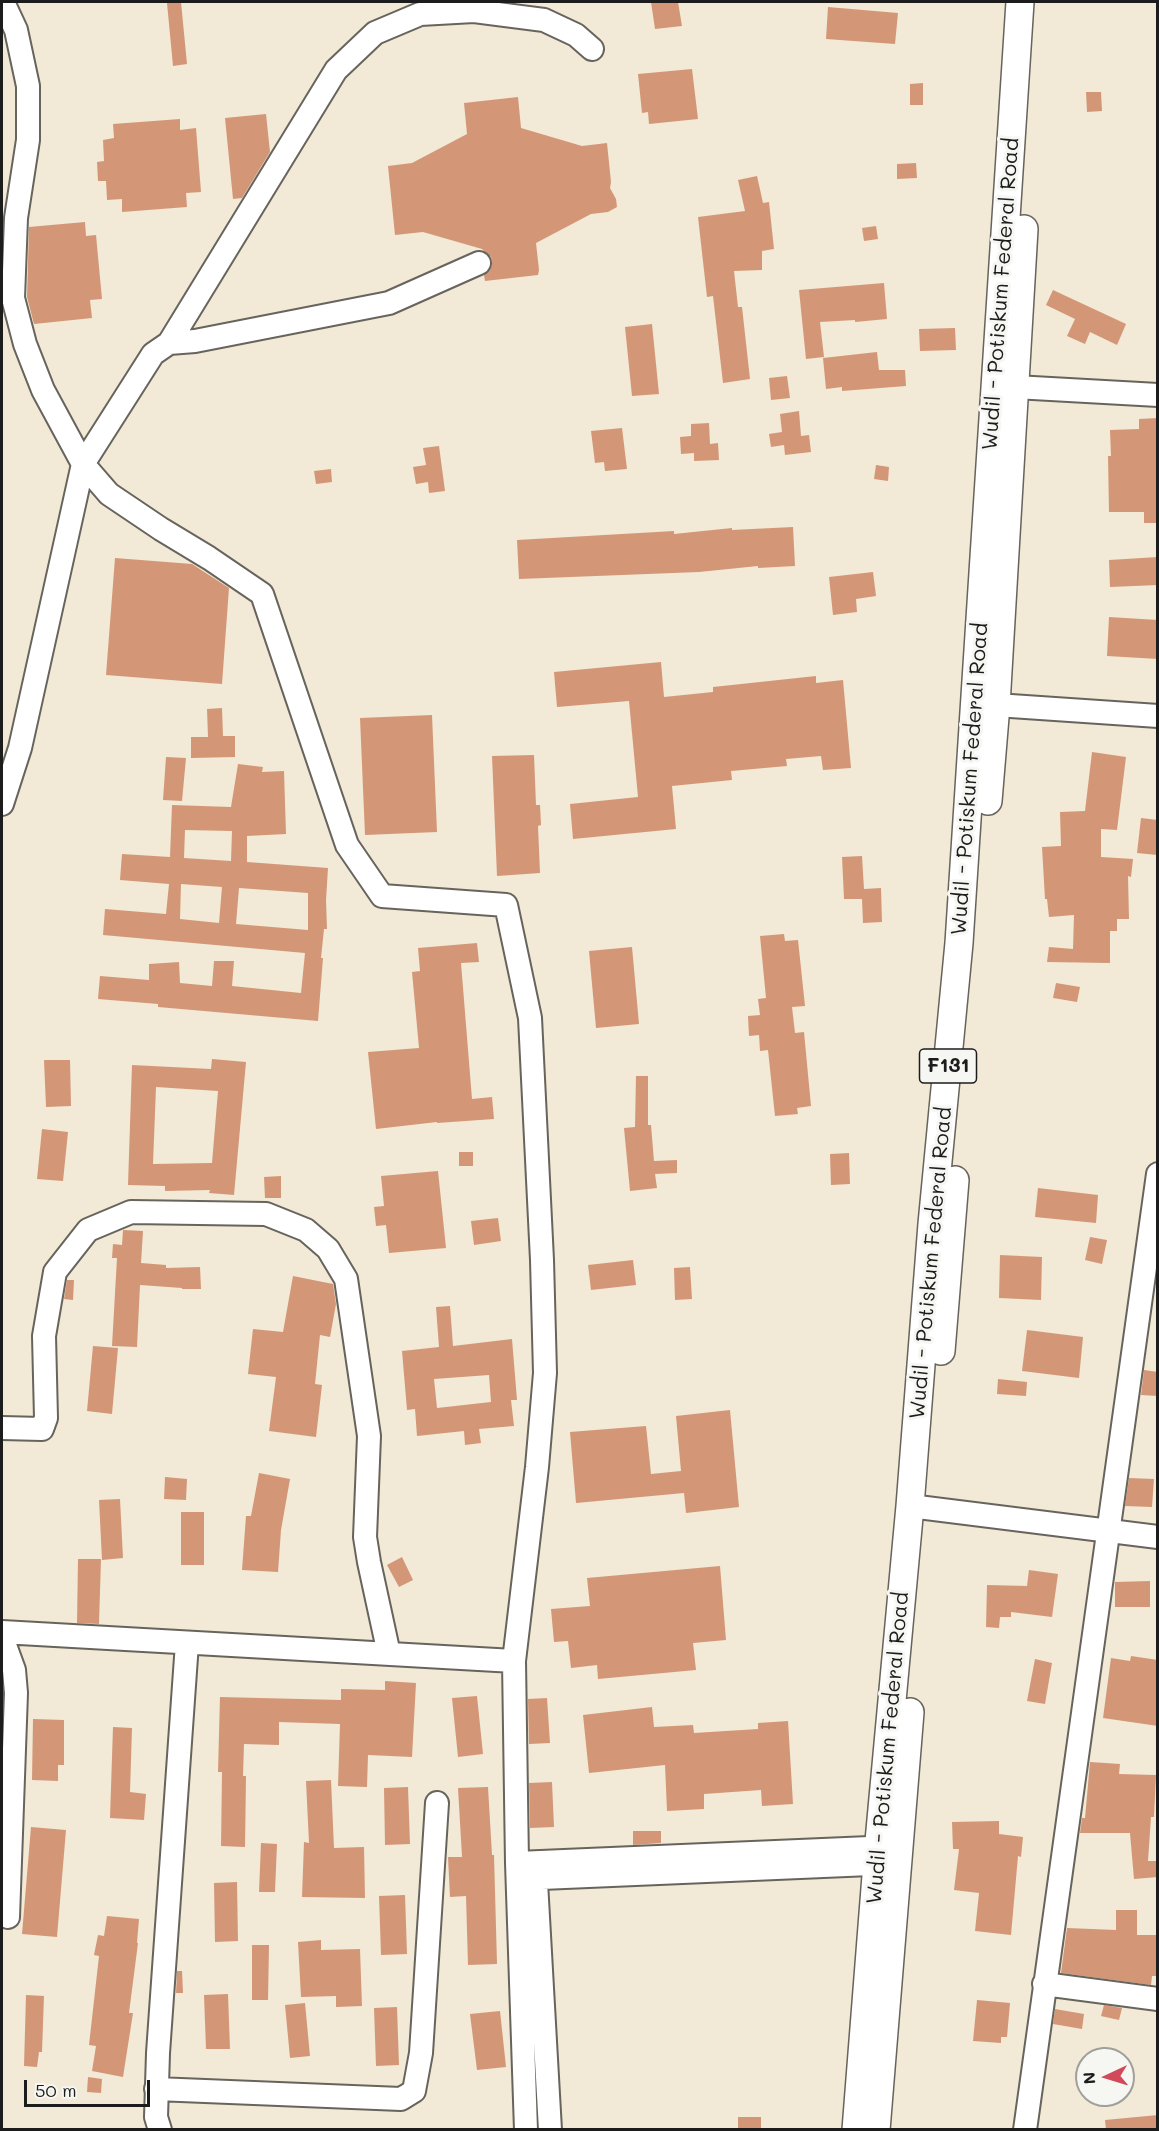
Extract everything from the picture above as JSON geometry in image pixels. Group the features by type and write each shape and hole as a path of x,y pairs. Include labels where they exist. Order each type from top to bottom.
{"main road":[{"name":"Wudil - Potiskum Federal Road","path":"984,733 996,705 1005,386 1020,2"},
{"name":"Wudil - Potiskum Federal Road","path":"856,2130 888,1855 920,1508 961,1107 1005,386 1038,2"},
{"name":"Wudil - Potiskum Federal Road","path":"876,2130 888,1855"}],"street":[{"path":"3,2 16,30 28,86 28,140 16,218 13,298 25,344 43,390 83,464 110,494 262,594 347,845 381,896 506,905 530,1018 542,1260 544,1373 537,1467 514,1661 526,1871 550,2130"},
{"path":"2,804 20,748 83,464 153,354 169,343 336,70 375,33 420,14 474,11 544,20 576,35 592,49"},
{"path":"169,343 195,341 389,303 479,263"},
{"path":"1005,386 1158,395"},
{"path":"996,705 1158,716"},
{"path":"1024,2130 1158,1174"},
{"path":"2,1428 42,1429 46,1418 44,1336 55,1272 88,1230 131,1212 266,1214 306,1230 328,1250 346,1279 369,1436 365,1537 389,1654"},
{"path":"920,1508 1158,1537"},
{"path":"2,1632 514,1661"},
{"path":"2,1637 14,1670 16,1693 8,1917"},
{"path":"160,2130 156,2117 156,2089 187,1643"},
{"path":"156,2089 400,2099 414,2091 421,2053 436,1803"},
{"path":"526,1871 888,1855"},
{"path":"526,1871 526,2130"},
{"path":"1044,1984 1158,2000"}],"building":[{"path":"181,2 187,64 173,66 167,3"},
{"path":"651,2 678,2 682,26 655,29"},
{"path":"828,7 898,13 895,44 826,39"},
{"path":"692,69 698,119 649,124 648,112 642,113 638,74"},
{"path":"923,83 923,105 910,105 910,84"},
{"path":"1086,92 1101,92 1102,111 1087,112"},
{"path":"518,97 521,128 582,146 607,143 610,188 616,199 617,207 608,212 591,214 536,243 538,275 485,281 484,275 490,270 492,264 491,257 482,249 423,232 395,235 388,166 412,163 467,134 464,103"},
{"path":"266,114 270,152 242,198 233,199 225,118"},
{"path":"180,119 180,130 196,128 201,192 186,193 187,207 122,212 122,199 107,200 106,181 98,181 97,162 104,161 103,140 114,138 113,124"},
{"path":"916,163 917,178 897,179 897,164"},
{"path":"757,176 763,203 769,202 774,249 762,251 762,270 734,271 738,307 742,307 750,379 723,383 713,296 707,297 698,217 745,211 738,180"},
{"path":"85,222 86,236 96,235 102,299 90,300 92,318 34,324 27,297 29,227"},
{"path":"876,226 878,239 864,241 862,228"},
{"path":"884,283 887,319 820,322 824,357 806,359 799,290"},
{"path":"1053,290 1126,324 1117,345 1090,332 1085,344 1067,336 1075,319 1046,305"},
{"path":"652,324 659,394 632,396 625,327"},
{"path":"955,328 956,350 920,351 919,329"},
{"path":"877,352 879,370 905,370 906,386 842,391 842,387 826,389 823,358"},
{"path":"787,376 790,398 771,400 769,378"},
{"path":"799,411 801,436 809,435 811,452 785,455 784,445 771,447 769,434 782,432 780,414"},
{"path":"1158,418 1158,523 1144,523 1144,512 1109,512 1110,430 1139,429 1139,419"},
{"path":"709,423 710,444 718,443 719,460 694,461 694,453 681,454 680,437 691,436 691,424"},
{"path":"622,428 627,469 605,471 604,462 595,463 591,431"},
{"path":"439,446 445,491 429,493 428,482 416,484 413,467 426,465 423,448"},
{"path":"876,465 889,467 888,481 874,479"},
{"path":"331,469 332,482 316,484 314,471"},
{"path":"793,527 795,566 519,579 517,540 674,531 674,534 732,528 732,530"},
{"path":"1158,557 1158,585 1110,587 1109,560"},
{"path":"115,558 192,564 229,588 222,684 106,675"},
{"path":"873,572 876,596 856,599 857,612 833,615 829,577"},
{"path":"1109,617 1158,620 1158,659 1107,656"},
{"path":"661,662 664,697 713,692 713,687 816,676 816,683 843,680 851,768 823,770 821,756 786,759 787,766 731,771 732,780 672,786 676,829 573,839 570,804 638,797 629,701 557,707 554,672"},
{"path":"222,708 223,736 235,736 235,757 191,758 191,737 208,737 207,709"},
{"path":"432,715 437,832 365,835 360,718"},
{"path":"1092,752 1126,757 1117,830 1101,829 1101,857 1133,859 1131,877 1128,876 1129,919 1117,919 1117,931 1110,931 1110,963 1047,962 1049,947 1073,949 1074,915 1049,917 1047,899 1045,899 1042,847 1061,846 1060,812 1085,811"},
{"path":"534,755 536,805 540,805 541,825 538,826 540,873 497,876 492,756"},
{"path":"166,757 186,758 182,801 163,800"},
{"path":"238,764 263,767 262,772 284,771 286,834 247,836 247,862 328,868 327,929 324,929 321,958 323,958 318,1021 158,1007 158,1004 98,999 100,976 149,980 149,964 179,962 180,983 212,986 214,961 234,961 232,986 301,993 305,953 103,935 105,909 166,914 169,884 120,880 122,854 170,857 172,805 231,807","holes":["185,830 232,831 231,861 184,858","181,884 222,887 219,923 180,919","239,888 308,893 308,930 236,924"]},
{"path":"1141,818 1158,820 1157,855 1137,853"},
{"path":"862,856 864,889 881,888 882,922 863,923 862,899 844,899 842,857"},
{"path":"784,934 785,941 798,940 805,1006 792,1007 795,1033 804,1032 811,1106 797,1108 798,1114 775,1116 768,1050 760,1051 759,1035 749,1036 748,1016 760,1015 758,999 766,998 760,936"},
{"path":"477,943 479,962 461,963 472,1099 492,1097 494,1119 437,1122 376,1129 368,1052 419,1048 412,972 420,971 418,948"},
{"path":"632,947 639,1024 596,1028 589,951"},
{"path":"1056,983 1080,987 1077,1002 1053,998"},
{"path":"212,1059 246,1062 234,1195 209,1193 210,1190 165,1191 165,1186 128,1185 132,1065 211,1069","holes":["156,1087 218,1091 212,1163 153,1164"]},
{"path":"44,1060 70,1060 71,1106 46,1107"},
{"path":"636,1076 648,1076 648,1125 651,1125 654,1161 677,1160 677,1173 655,1174 657,1188 630,1191 624,1128 635,1127"},
{"path":"42,1129 68,1132 63,1181 37,1179"},
{"path":"459,1152 473,1152 473,1166 459,1166"},
{"path":"849,1153 850,1184 831,1185 830,1154"},
{"path":"438,1171 446,1248 389,1253 386,1225 376,1226 374,1207 384,1206 381,1176"},
{"path":"281,1176 281,1198 265,1198 264,1177"},
{"path":"1038,1188 1098,1195 1096,1223 1035,1217"},
{"path":"498,1218 501,1241 474,1245 471,1221"},
{"path":"123,1230 143,1231 141,1263 166,1265 166,1268 200,1267 201,1289 140,1285 137,1347 112,1346 117,1258 112,1258 113,1244 122,1245"},
{"path":"1090,1237 1107,1240 1102,1264 1085,1260"},
{"path":"1000,1255 1042,1257 1041,1300 999,1298"},
{"path":"633,1260 636,1285 591,1290 588,1265"},
{"path":"690,1267 692,1299 675,1300 674,1268"},
{"path":"293,1276 333,1284 336,1304 330,1337 320,1335 315,1384 322,1385 316,1437 269,1431 276,1377 248,1374 253,1329 283,1332"},
{"path":"67,1280 74,1280 73,1300 64,1299"},
{"path":"450,1306 453,1346 512,1339 517,1400 511,1400 514,1426 479,1429 481,1443 465,1445 464,1431 417,1436 415,1409 407,1410 402,1351 439,1347 436,1307","holes":["489,1375 491,1402 437,1408 434,1379"]},
{"path":"1027,1330 1083,1337 1079,1378 1022,1371"},
{"path":"93,1346 118,1348 112,1414 87,1411"},
{"path":"1144,1370 1158,1372 1158,1396 1141,1395"},
{"path":"998,1379 1027,1382 1026,1396 997,1394"},
{"path":"730,1410 739,1507 686,1513 684,1493 576,1503 570,1432 646,1426 651,1474 681,1471 676,1416"},
{"path":"259,1473 290,1479 281,1530 278,1572 242,1570 246,1516 251,1516"},
{"path":"165,1477 187,1479 186,1500 164,1499"},
{"path":"1129,1478 1154,1479 1152,1507 1125,1506"},
{"path":"120,1499 123,1558 102,1560 99,1500"},
{"path":"181,1512 204,1512 204,1565 181,1565"},
{"path":"402,1557 413,1580 399,1587 387,1565"},
{"path":"78,1559 101,1559 99,1624 77,1623"},
{"path":"720,1566 726,1640 693,1643 696,1670 598,1679 597,1665 571,1668 568,1641 554,1642 551,1609 590,1606 587,1578"},
{"path":"1029,1570 1058,1574 1052,1617 1011,1612 1011,1617 1000,1617 999,1628 986,1627 987,1585 1027,1586"},
{"path":"1150,1581 1150,1607 1115,1607 1115,1582"},
{"path":"1131,1656 1158,1660 1158,1726 1103,1718 1111,1658 1130,1661"},
{"path":"1035,1659 1052,1663 1045,1704 1027,1701"},
{"path":"385,1681 416,1683 412,1757 368,1755 367,1787 338,1786 340,1724 279,1722 279,1745 244,1744 245,1847 221,1846 222,1772 218,1772 220,1697 341,1700 341,1689 385,1690"},
{"path":"477,1696 483,1754 458,1757 452,1698"},
{"path":"547,1698 550,1743 529,1744 528,1699"},
{"path":"652,1707 654,1727 693,1725 694,1733 758,1729 758,1723 788,1721 793,1804 762,1806 761,1790 704,1794 704,1809 667,1811 665,1765 589,1773 583,1715"},
{"path":"33,1719 64,1720 64,1765 58,1765 58,1781 32,1780"},
{"path":"113,1727 132,1728 130,1792 146,1794 144,1820 110,1818"},
{"path":"1090,1762 1120,1764 1119,1774 1156,1775 1154,1817 1151,1817 1148,1861 1158,1861 1158,1877 1134,1879 1130,1833 1080,1833 1082,1818 1085,1818"},
{"path":"331,1780 334,1848 364,1847 365,1898 302,1897 304,1842 309,1843 306,1781"},
{"path":"552,1782 554,1827 530,1828 529,1783"},
{"path":"408,1787 410,1844 385,1845 384,1788"},
{"path":"488,1787 492,1855 494,1855 497,1964 468,1965 466,1896 450,1897 448,1857 462,1857 458,1788"},
{"path":"999,1821 999,1834 1023,1837 1021,1857 1018,1856 1011,1935 975,1931 979,1893 954,1890 959,1849 953,1849 952,1822"},
{"path":"31,1827 66,1830 57,1937 22,1934"},
{"path":"633,1831 661,1831 661,1843 633,1845"},
{"path":"261,1843 277,1844 275,1892 259,1892"},
{"path":"237,1882 238,1941 215,1942 214,1883"},
{"path":"405,1895 407,1954 381,1955 379,1896"},
{"path":"1116,1910 1137,1910 1137,1935 1158,1935 1158,1976 1152,1976 1151,1985 1061,1973 1067,1928 1116,1930"},
{"path":"107,1916 139,1919 129,2013 133,2013 123,2077 92,2071 96,2046 89,2045 99,1956 94,1955 98,1935 104,1936"},
{"path":"321,1940 321,1950 360,1949 362,2006 336,2007 336,1996 301,1997 298,1942"},
{"path":"252,1945 269,1945 268,2000 252,2000"},
{"path":"177,1971 182,1971 183,1993 176,1993"},
{"path":"228,1994 230,2049 206,2049 204,1995"},
{"path":"26,1995 44,1996 42,2052 39,2052 37,2067 24,2066"},
{"path":"977,2000 1010,2003 1007,2037 1001,2037 1001,2043 973,2041"},
{"path":"305,2003 310,2056 290,2058 285,2005"},
{"path":"1104,2005 1122,2008 1119,2020 1101,2016"},
{"path":"397,2007 399,2065 376,2066 374,2008"},
{"path":"1055,2009 1084,2014 1082,2029 1053,2024"},
{"path":"500,2011 506,2067 477,2070 470,2014"},
{"path":"88,2077 102,2079 101,2093 87,2092"},
{"path":"1158,2115 1158,2130 1106,2130 1105,2120"},
{"path":"738,2117 761,2117 761,2130 738,2130"}]}
